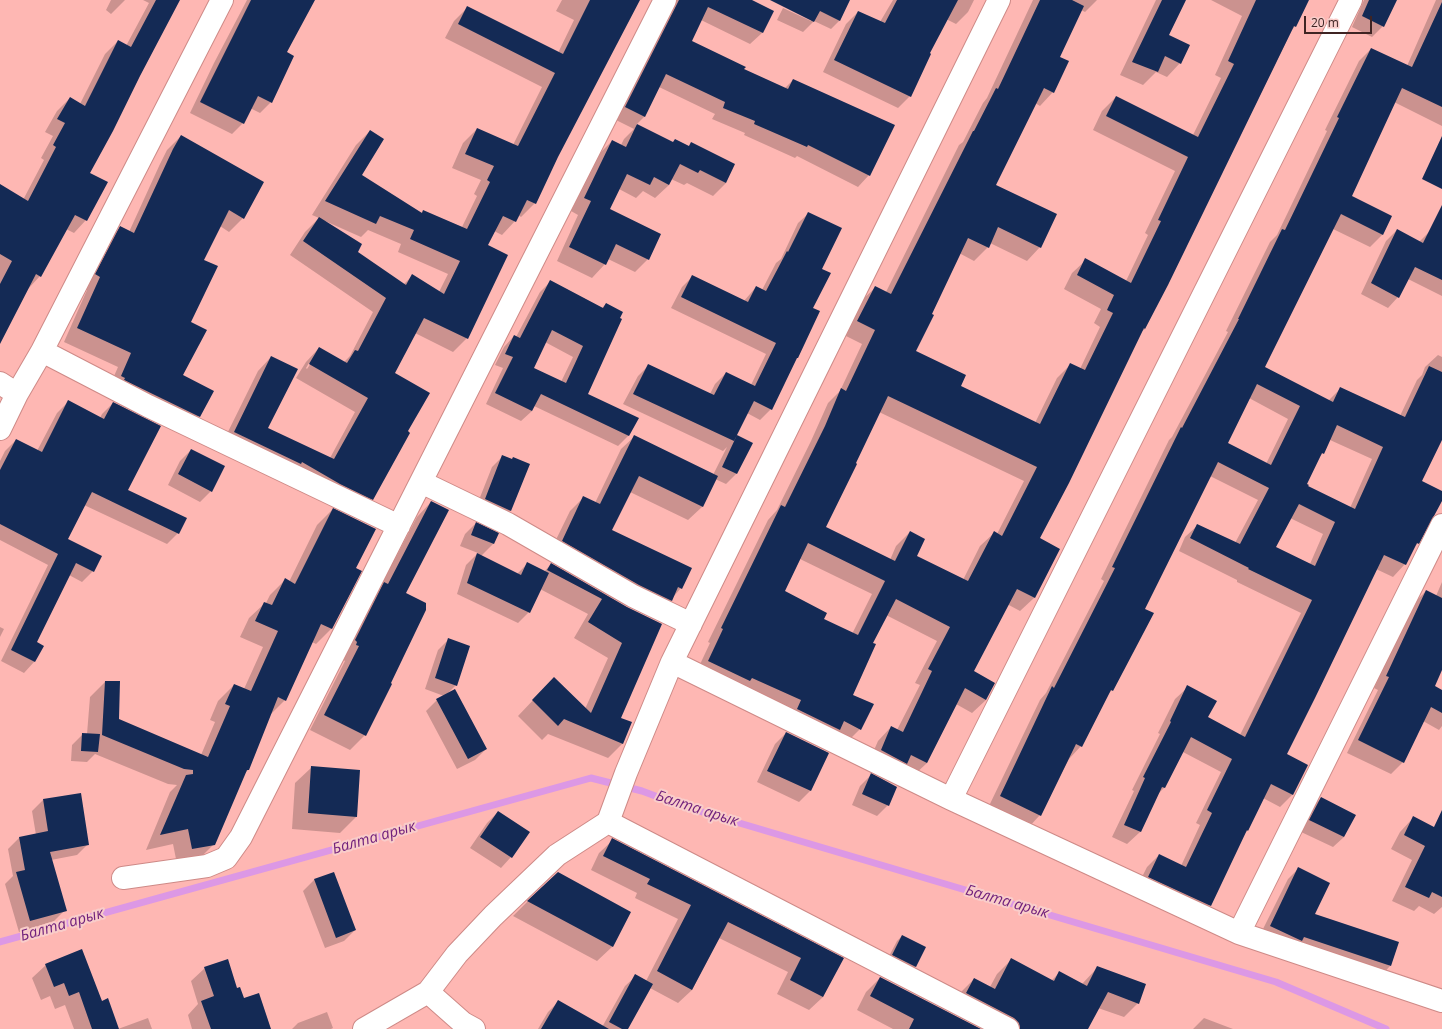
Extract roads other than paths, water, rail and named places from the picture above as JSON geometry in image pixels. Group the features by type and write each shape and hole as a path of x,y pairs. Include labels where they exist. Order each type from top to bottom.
{"street":[{"path":"0,429 9,389 42,351 222,0"},
{"path":"123,878 208,866 226,858 241,836 665,0"},
{"path":"364,1029 428,992 457,954 493,916 557,855 608,822 626,773 672,662 999,0"},
{"path":"951,799 1351,0"},
{"path":"42,351 148,406 399,526"},
{"path":"421,482 508,524 633,596 691,624"},
{"path":"1239,934 1442,525"},
{"path":"672,662 951,799 1239,934 1442,1001"},
{"path":"608,822 1008,1029"},
{"path":"428,992 463,1023 474,1029"}],"waterway":[{"name":"Балта арык","path":"0,942 591,778 642,791 682,806 1276,982 1386,1029"}]}
